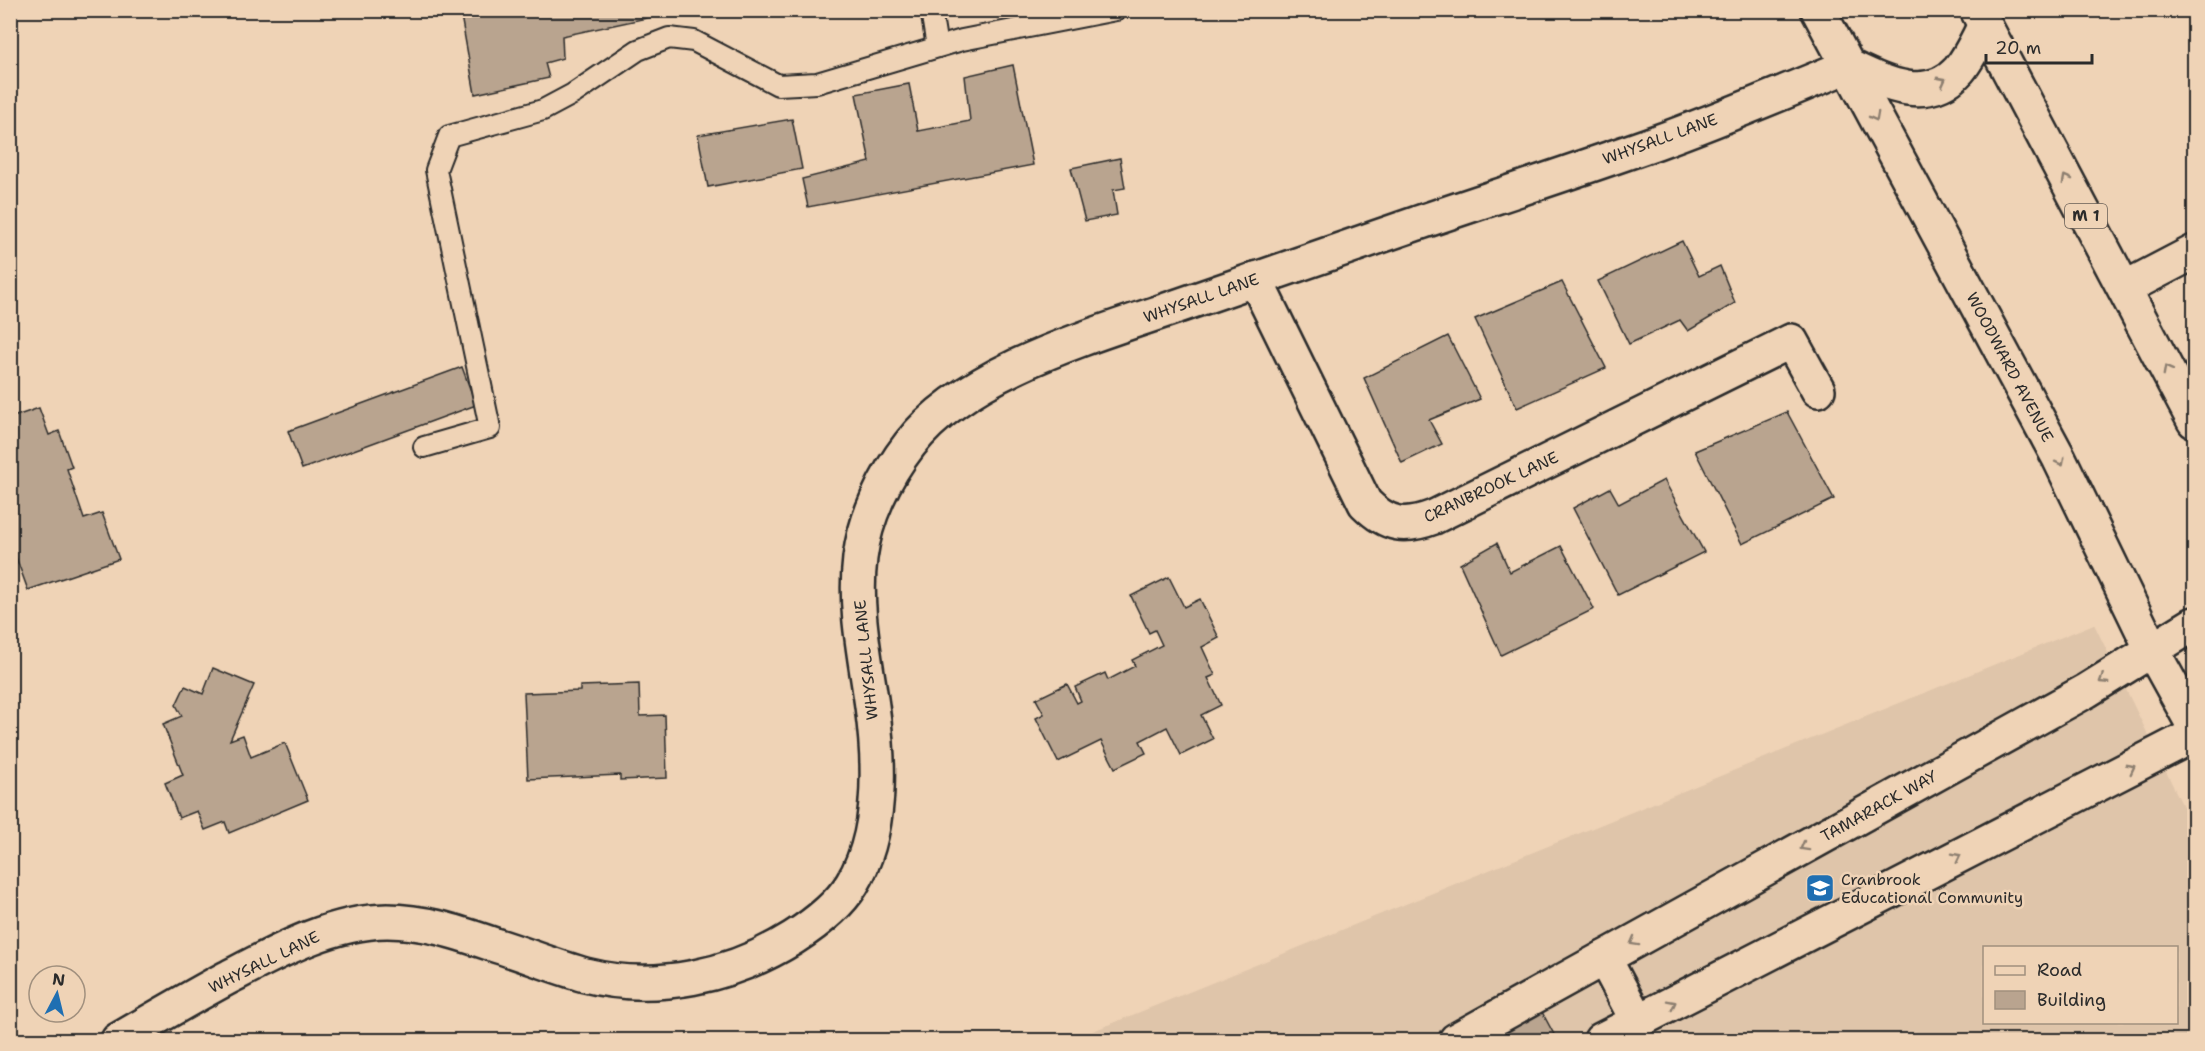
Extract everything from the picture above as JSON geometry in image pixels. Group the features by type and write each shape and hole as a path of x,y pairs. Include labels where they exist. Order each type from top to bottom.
{"street":[{"name":"WOODWARD AVENUE","path":"1818,10 2059,458 2152,650 2194,726"},
{"path":"1848,66 1886,84 1913,90 1940,84 1958,70 1981,18"},
{"name":"M 1","path":"1981,18 2194,421"},
{"name":"WHYSALL LANE","path":"118,1041 175,1006 275,954 317,935 369,922 413,922 443,928 586,975 634,981 675,980 717,973 756,958 796,936 836,905 851,886 861,865 873,825 877,778 873,710 861,639 858,601 863,539 878,497 900,458 927,424 945,408 984,383 1015,367 1113,329 1659,141 1848,66"},
{"path":"2124,288 2194,252"},
{"name":"CRANBROOK LANE","path":"1255,279 1365,503 1374,512 1396,524 1415,523 1434,516 1791,341 1818,390"},
{"name":"TAMARACK WAY","path":"1456,1041 2086,691 2194,624"},
{"path":"1601,1041 1638,1031 2194,735"},
{"path":"1604,958 1638,1031"}],"lane":[{"path":"931,10 937,47"},
{"path":"424,447 490,428 436,170 449,136 543,110 573,94 638,50 669,38 694,41 778,85 817,83 962,40 1068,15 1116,10"}],"shaded area":[{"name":"Cranbrook Educational Community","path":"2094,624 2194,829 2194,1040 1071,1040"}],"building":[{"path":"460,10 684,10 562,36 563,58 545,63 549,78 475,94"},
{"path":"1013,65 1033,165 808,207 802,179 870,162 856,94 909,84 918,131 970,121 965,76"},
{"path":"792,119 802,169 708,187 698,135"},
{"path":"1120,158 1125,188 1113,190 1117,215 1085,221 1071,168"},
{"path":"1682,241 1699,276 1720,266 1735,303 1688,331 1680,320 1629,344 1598,281"},
{"path":"1562,282 1606,368 1517,408 1475,319"},
{"path":"1448,336 1480,399 1429,420 1442,444 1402,463 1364,378"},
{"path":"462,367 476,405 302,469 288,431"},
{"path":"39,408 49,435 59,431 72,467 67,469 84,519 102,513 119,559 28,590 10,541 10,418"},
{"path":"1787,412 1834,499 1742,544 1695,451"},
{"path":"1664,480 1704,552 1618,595 1573,508 1610,488 1619,504"},
{"path":"1497,543 1510,572 1561,546 1594,609 1501,655 1460,564"},
{"path":"1169,577 1184,607 1200,599 1219,638 1202,647 1215,675 1208,678 1221,705 1201,715 1213,739 1181,755 1167,727 1140,741 1146,753 1115,768 1101,741 1058,762 1036,718 1044,714 1036,699 1067,684 1077,703 1081,701 1075,687 1105,673 1108,680 1135,666 1132,660 1162,645 1155,630 1149,633 1131,596"},
{"path":"213,668 254,685 230,740 243,735 251,757 285,743 308,800 229,833 225,822 205,830 197,811 179,818 165,783 183,775 163,724 182,716 176,705 185,686 203,694"},
{"path":"639,684 640,716 665,715 667,778 620,780 620,775 528,779 524,693 580,691 580,686"},
{"path":"1542,1012 1557,1040 1488,1040"}],"place":[{"name":"Cranbrook Educational Community","path":"1820,888"}]}
